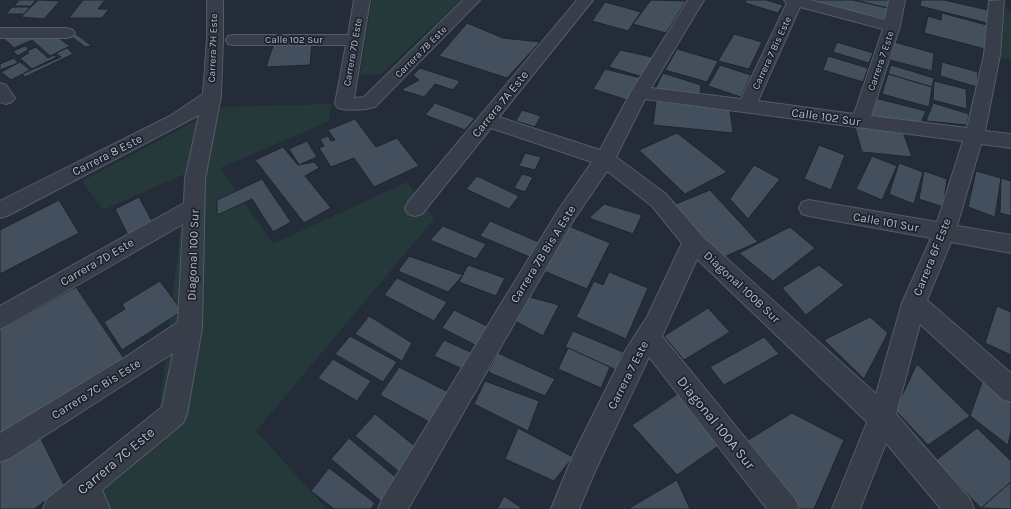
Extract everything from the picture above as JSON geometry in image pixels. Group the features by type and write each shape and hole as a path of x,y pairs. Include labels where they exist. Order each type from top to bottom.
{"street":[{"name":"Carrera 7H Este","path":"212,96 215,40 215,0"},
{"name":"Carrera 7D Este","path":"344,104 362,0"},
{"name":"Carrera 7B Este","path":"344,104 369,103 472,0"},
{"name":"Carrera 7A Este","path":"415,208 585,0"},
{"name":"Carrera 7B Bis A Este","path":"392,509 566,215 605,159 640,92 696,0"},
{"path":"794,0 892,26"},
{"name":"Carrera 7 Bis Este","path":"747,106 794,0"},
{"name":"Carrera 7 Este","path":"860,122 892,26 897,0"},
{"name":"Carrera 6F Este","path":"846,509 882,418 914,303 944,232 974,137 992,55 997,0"},
{"path":"0,32 67,33"},
{"name":"Calle 102 Sur","path":"234,40 355,40"},
{"name":"Calle 102 Sur","path":"640,92 1011,141"},
{"name":"Diagonal 100 Sur","path":"174,414 190,328 195,179 212,96"},
{"name":"Carrera 8 Este","path":"0,210 176,120 212,96"},
{"name":"Diagonal 100B Sur","path":"487,120 605,159 659,200 694,242 882,418 960,509"},
{"name":"Carrera 7D Este","path":"0,318 108,255 195,207"},
{"name":"Calle 101 Sur","path":"809,208 1011,244"},
{"name":"Carrera 7 Este","path":"569,507 586,461 694,242"},
{"path":"914,303 1011,390"},
{"name":"Carrera 7C Bis Este","path":"0,448 133,366 190,328"},
{"name":"Diagonal 100A Sur","path":"647,336 785,509"},
{"name":"Carrera 7C Este","path":"58,509 90,498 174,414"}],"shaded area":[{"path":"372,0 461,0 381,74 360,75"},
{"path":"1005,7 1011,12 1011,60 1001,57"},
{"path":"331,104 329,121 220,168 273,244 407,182 434,219 256,431 327,509 106,509 98,495 156,438 187,173 103,210 82,181 222,107"}],"building":[{"path":"19,0 36,0 31,6 14,6"},
{"path":"38,0 60,1 44,19 21,17"},
{"path":"83,0 105,0 98,9 109,9 102,18 69,18"},
{"path":"651,0 686,1 666,33 633,24"},
{"path":"746,0 766,0 783,5 778,13 745,3"},
{"path":"803,0 854,0 888,8 887,20"},
{"path":"854,0 890,0 888,8"},
{"path":"921,0 944,0 988,10 987,23 920,6"},
{"path":"605,2 641,12 628,31 592,21"},
{"path":"12,7 30,7 24,14 6,14"},
{"path":"942,13 987,25 985,49 924,33 928,16 941,20"},
{"path":"467,23 503,38 540,42 507,78 439,56"},
{"path":"53,34 70,46 50,56 32,40 14,48 0,35"},
{"path":"76,34 92,46 85,47 71,36"},
{"path":"734,34 762,42 749,69 718,61"},
{"path":"837,42 873,53 869,63 833,52"},
{"path":"894,42 934,53 932,71 890,60"},
{"path":"274,43 312,43 310,65 266,67"},
{"path":"25,46 29,49 18,56 13,51"},
{"path":"36,47 48,58 54,55 57,57 32,69 20,58 29,53 27,51"},
{"path":"67,48 73,54 25,77 22,74 61,57 56,53"},
{"path":"677,49 718,61 707,82 665,70"},
{"path":"620,50 652,57 643,77 609,67"},
{"path":"828,56 868,68 863,82 823,70"},
{"path":"14,58 18,63 0,70 0,64"},
{"path":"20,62 30,70 11,80 1,72"},
{"path":"942,62 978,72 977,87 940,76"},
{"path":"720,65 751,75 741,97 708,86"},
{"path":"891,65 934,78 932,87 888,74"},
{"path":"420,68 460,81 453,90 435,84 424,97 401,90 419,80 413,75"},
{"path":"605,69 641,78 630,101 593,89"},
{"path":"663,73 701,85 700,94 655,89"},
{"path":"888,74 932,87 929,107 882,94"},
{"path":"934,81 966,89 967,109 933,100"},
{"path":"875,98 926,111 920,125 869,116"},
{"path":"656,101 730,110 733,133 653,125"},
{"path":"435,103 475,118 465,130 425,115"},
{"path":"933,103 969,114 967,125 926,121"},
{"path":"522,110 541,116 535,127 516,121"},
{"path":"355,119 376,147 397,138 419,166 374,187 354,158 331,167 319,148 324,146 320,139 328,136 331,141 335,140 328,130"},
{"path":"854,124 902,129 912,157 862,152"},
{"path":"677,133 727,172 685,194 639,150"},
{"path":"307,141 317,157 299,165 289,149"},
{"path":"819,145 845,155 831,190 804,179"},
{"path":"283,147 298,165 314,162 319,168 305,176 331,208 304,223 255,160"},
{"path":"525,153 541,157 535,170 519,166"},
{"path":"872,156 897,166 882,200 856,189"},
{"path":"899,163 923,172 914,204 889,194"},
{"path":"754,165 780,179 748,219 730,199"},
{"path":"924,171 947,179 943,207 919,199"},
{"path":"976,171 1001,178 995,217 968,207"},
{"path":"522,174 533,177 525,192 514,188"},
{"path":"477,176 519,196 509,209 466,189"},
{"path":"1001,178 1011,181 1011,216 1000,213"},
{"path":"262,179 291,222 273,232 252,199 217,215 217,200"},
{"path":"710,190 758,242 717,260 671,206"},
{"path":"139,197 155,227 130,239 115,209"},
{"path":"59,200 79,233 0,274 0,230"},
{"path":"604,204 642,215 633,234 589,218"},
{"path":"490,221 541,243 532,258 480,236"},
{"path":"564,224 610,243 587,289 539,269"},
{"path":"443,226 486,244 476,259 430,240"},
{"path":"790,227 815,248 773,281 739,253"},
{"path":"409,256 463,275 448,292 398,271"},
{"path":"468,265 505,278 496,296 459,282"},
{"path":"819,265 844,285 806,315 782,288"},
{"path":"609,272 648,288 626,339 576,317 594,281 603,285"},
{"path":"397,278 447,302 434,321 384,295"},
{"path":"160,281 182,311 122,350 104,322 125,309 122,304"},
{"path":"76,287 127,363 0,442 0,330"},
{"path":"530,297 559,305 543,336 513,320"},
{"path":"997,306 1011,312 1011,355 985,343"},
{"path":"708,308 730,332 684,360 664,336"},
{"path":"454,310 491,328 479,347 442,328"},
{"path":"369,316 412,343 402,361 355,334"},
{"path":"870,317 888,333 864,379 824,340"},
{"path":"573,331 623,352 616,370 565,347"},
{"path":"350,336 397,362 383,382 335,354"},
{"path":"764,337 779,354 724,385 710,367"},
{"path":"444,340 477,355 467,371 434,356"},
{"path":"568,348 610,367 601,388 558,369"},
{"path":"498,353 555,379 545,396 488,372"},
{"path":"333,359 371,381 357,401 318,378"},
{"path":"917,364 970,416 928,445 895,410"},
{"path":"399,367 452,394 433,424 380,395"},
{"path":"987,368 1011,395 1011,431 1008,445 970,416"},
{"path":"485,381 539,401 528,431 474,404"},
{"path":"682,391 728,439 677,475 632,425"},
{"path":"792,413 844,440 814,509 801,509 740,445"},
{"path":"375,414 421,451 403,475 355,436"},
{"path":"518,428 573,457 554,481 505,459"},
{"path":"977,428 1011,461 1011,482 981,508 935,461"},
{"path":"37,431 65,487 34,509 0,509 0,455"},
{"path":"349,438 399,480 382,502 331,459"},
{"path":"329,468 375,503 371,509 334,509 311,491"},
{"path":"677,480 690,509 628,509"},
{"path":"1011,482 1011,509 981,508"},
{"path":"504,496 523,509 497,509"}]}
